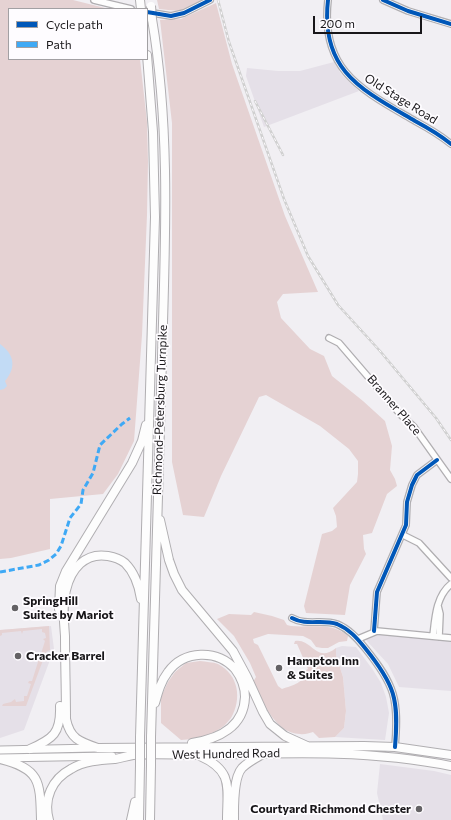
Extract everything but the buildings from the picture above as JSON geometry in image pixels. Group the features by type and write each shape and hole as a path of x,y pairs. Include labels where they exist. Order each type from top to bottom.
{"highway":[{"name":"Richmond-Petersburg Turnpike","path":"149,6 159,65 166,194 150,820"},
{"name":"Richmond-Petersburg Turnpike","path":"139,820 155,191 153,132 147,60"},
{"path":"30,749 52,738 60,721 59,600 62,579 135,456 142,441 150,408"},
{"path":"158,512 169,560 182,590 233,651 270,724 285,736 310,747"},
{"path":"98,748 82,743 75,738 66,719 64,600 67,585 73,572 81,562 95,556 112,556 122,561 130,569 136,581 144,615"},
{"path":"152,715 159,688 167,673 179,661 189,656 207,655 220,658 234,668 243,684 245,701 242,713 237,722 228,731 209,740 160,748"},
{"name":"West Hundred Road","path":"98,748 364,746 395,747 451,755"},
{"path":"381,756 393,750 395,747"},
{"path":"396,758 398,753 410,749"},
{"path":"234,820 237,776 245,764 263,754"},
{"name":"West Hundred Road","path":"133,755 336,754 381,756 451,766"},
{"path":"49,820 47,807 49,794 54,783 64,773 72,768 89,762 133,755"},
{"path":"198,755 214,763 223,773 226,783 227,820"},
{"path":"0,758 21,764 34,775 40,791 41,820"},
{"path":"131,820 139,787"}],"main road":[{"name":"West Hundred Road","path":"0,750 98,748"},
{"name":"West Hundred Road","path":"0,758 133,755"}],"street":[{"path":"94,0 127,8"},
{"path":"149,6 171,16 184,13 210,0"},
{"name":"Old Stage Road","path":"328,0 327,18 329,38 338,61 347,74 368,93 437,133 451,144"},
{"path":"383,0 408,11 451,24"},
{"name":"Branner Place","path":"329,338 339,343 400,414 414,427 451,479"},
{"path":"374,631 376,592 403,535 407,521 407,502 412,485 417,475 437,460"},
{"path":"403,535 420,543 451,578"},
{"path":"436,637 440,614 438,605 447,587 451,584"},
{"path":"292,618 304,623 323,622 338,624 358,639 379,667 392,691 397,715 395,747"},
{"path":"358,639 374,631 451,638"}],"shaded area":[{"path":"0,0 73,0 105,8 8,8 8,60 140,60 147,122 148,162 142,335 134,441 118,474 103,494 50,499 50,549 0,559"},
{"path":"157,0 204,0 183,10 173,10 159,9"},
{"path":"216,3 232,64 285,216 318,292 283,294 277,302 281,318 310,349 324,356 332,376 385,421 392,446 390,470 397,486 387,494 372,533 363,535 366,554 350,585 345,615 306,613 304,606 322,534 332,531 337,527 336,516 333,508 357,482 358,474 358,461 349,449 320,426 266,395 259,397 221,476 204,517 183,515 172,462 172,123 160,20 181,19"},
{"path":"334,62 341,74 359,91 264,127 246,76 247,68 278,71 300,71"},
{"path":"254,612 284,620 287,625 328,627 348,636 347,641 339,642 328,648 316,647 311,640 303,636 268,634 253,639 254,643 258,645 278,686 282,689 301,681 306,670 308,669 297,644 294,644 295,641 306,643 319,652 324,653 336,648 336,655 343,677 346,711 344,728 335,737 319,738 313,732 303,734 291,732 283,728 270,715 253,682 256,677 250,663 234,636 217,619 229,614 251,615"},
{"path":"49,626 50,650 46,652 26,706 2,706 3,704 11,702 15,699 16,702 24,701 24,696 27,696 31,684 28,683 29,681 32,681 38,662 36,660 39,660 45,641 43,639 46,638 45,633 42,632 42,629 23,631 22,634 21,631 2,633 0,636 0,630"},
{"path":"51,626 54,649 24,730 0,738 0,630"},
{"path":"381,634 451,641 451,691 399,687 388,664 365,639"},
{"path":"342,646 356,647 381,683 386,697 389,713 385,740 335,737 344,728 346,711 343,677 336,655 336,648"},
{"path":"200,661 218,664 230,674 236,688 237,703 231,718 225,725 204,736 181,740 161,723 161,697 168,682 175,672 186,663"},
{"path":"380,764 434,771 451,775 451,820 383,820 377,793"}],"water":[{"path":"0,344 11,356 12,366 9,376 5,381 7,386 0,390"}],"railway":[{"path":"218,0 229,42 284,199 308,256 338,305 380,351 436,418 451,440"},
{"path":"255,101 283,155"}],"marked path":[{"path":"0,572 39,565 49,560 56,554 61,546 70,518 81,504 83,490 93,473 100,445 130,418"}],"cycle path":[{"path":"148,12 171,16 184,13 210,0"},
{"path":"328,0 327,24 331,44 338,61 349,76 362,88 378,99 434,132 451,144"},
{"path":"383,0 408,11 451,24"},
{"path":"374,631 377,592 406,525 407,502 412,485 417,475 437,460"},
{"path":"292,618 303,622 326,622 337,624 345,628 365,648 383,672 393,693 396,716 395,747"}],"place":[{"name":"SpringHill Suites by Mariot","path":"15,608"},
{"name":"Cracker Barrel","path":"18,656"},
{"name":"Hampton Inn & Suites","path":"279,668"},
{"name":"Courtyard Richmond Chester","path":"419,809"}]}
